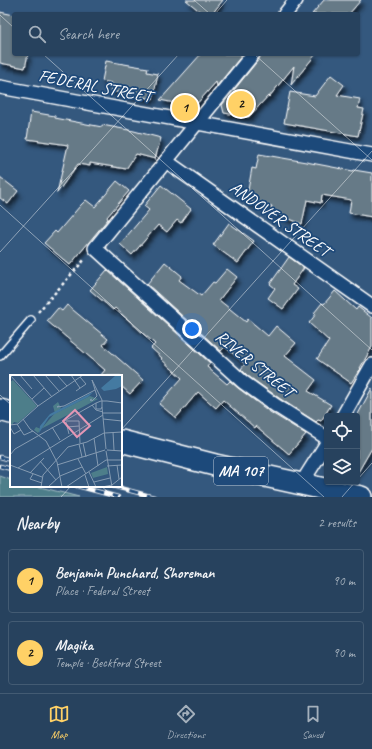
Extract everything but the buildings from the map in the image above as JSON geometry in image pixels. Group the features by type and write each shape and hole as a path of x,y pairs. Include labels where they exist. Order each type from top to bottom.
{"main road":[{"path":"0,410 10,413"},
{"name":"MA 107","path":"122,442 175,456 362,497"}],"street":[{"path":"287,12 296,0"},
{"path":"95,248 251,56"},
{"name":"FEDERAL STREET","path":"0,87 372,155"},
{"name":"ANDOVER STREET","path":"166,161 372,306"},
{"name":"RIVER STREET","path":"95,248 243,382 275,405 324,436"},
{"path":"345,413 372,365"},
{"path":"301,484 324,448"}],"lane":[{"path":"0,356 31,320"}],"path":[{"path":"31,320 95,248"}],"green space":[{"path":"0,476 10,480 10,487 40,487 79,497 0,497"}],"railway":[{"path":"0,457 10,460"},
{"path":"0,466 10,469"},
{"path":"81,487 118,497"},
{"path":"116,487 154,497"}],"place":[{"name":"Magika","path":"241,104"},
{"name":"Benjamin Punchard, Shoreman","path":"185,108"}]}
